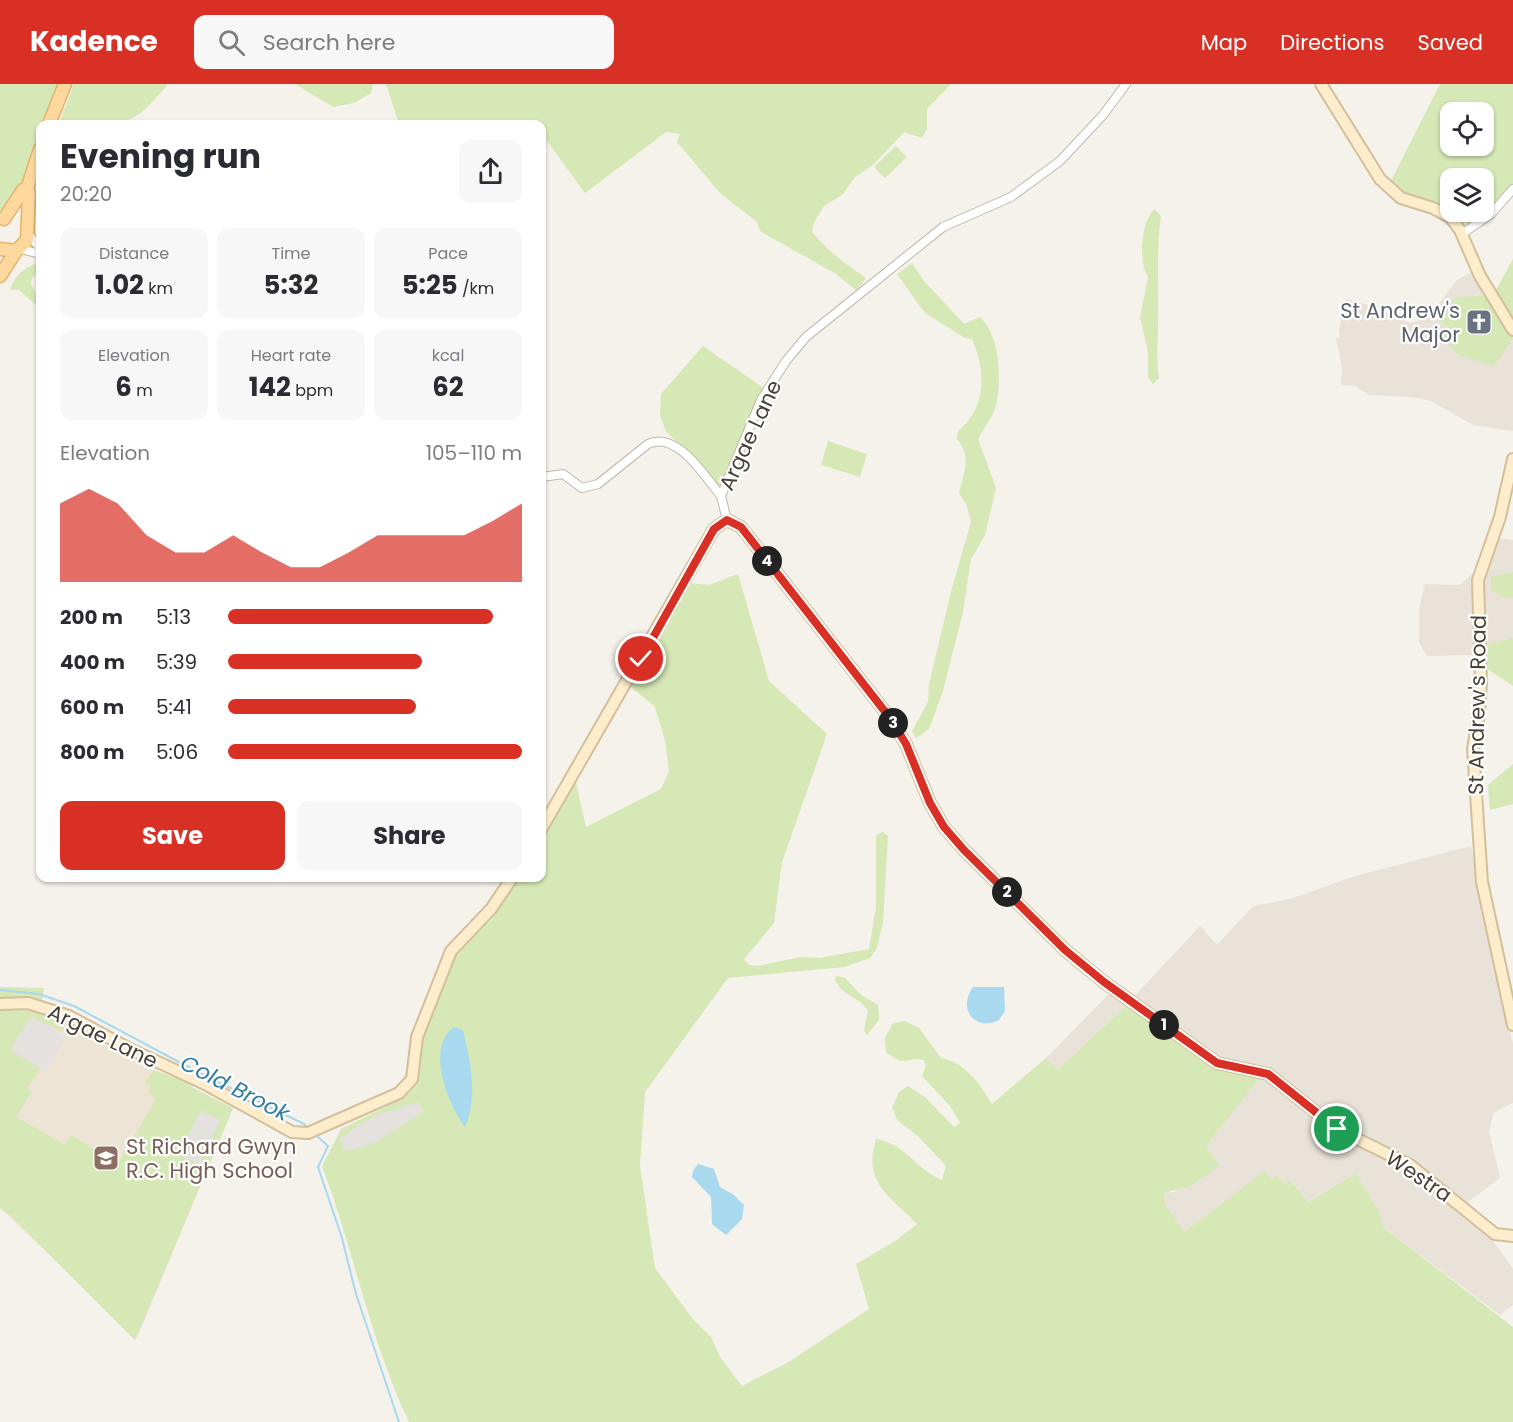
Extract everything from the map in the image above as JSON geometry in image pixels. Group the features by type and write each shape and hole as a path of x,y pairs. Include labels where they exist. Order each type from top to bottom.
{"main road":[{"path":"52,120 65,84"},
{"path":"0,276 19,250 27,231 29,193 27,189 36,161"},
{"path":"1,221 23,190 27,189"},
{"path":"1,221 18,220 27,231"},
{"path":"0,249 19,250"}],"street":[{"name":"Argae Lane","path":"546,821 714,529 727,520 721,496 761,400 786,361 806,338 943,227 1011,197 1060,160 1103,115 1126,84"},
{"path":"1321,84 1380,179 1401,198 1433,208 1450,217 1462,234 1473,263 1513,330"},
{"path":"1462,234 1491,214 1513,189"},
{"path":"27,231 36,243"},
{"path":"19,250 36,253"},
{"path":"546,476 563,474 582,488 594,486 648,444 657,440 666,440 680,450 721,496"},
{"name":"St Andrew's Road","path":"1513,459 1500,517 1478,580 1480,682 1473,760 1482,882 1513,1025"},
{"name":"Westra","path":"727,520 741,527 890,718 906,744 930,803 944,827 964,850 1065,950 1104,982 1217,1063 1268,1074 1337,1129 1410,1165 1495,1234 1513,1236"},
{"name":"Argae Lane","path":"0,1004 28,1003 69,1016 128,1048 207,1085 292,1132 311,1131 399,1093 408,1085 412,1079 417,1037 451,951 491,909 509,882"}],"shaded area":[{"path":"1486,270 1495,292 1513,320 1513,431 1473,425 1431,401 1413,397 1369,395 1355,386 1341,385 1342,368 1336,338 1340,338 1339,329 1346,299 1374,307 1410,323 1428,318 1457,280 1468,274"},
{"path":"1488,537 1513,540 1513,648 1472,655 1427,656 1419,642 1419,609 1425,584 1459,585 1473,573"},
{"path":"1471,846 1503,1007 1513,1043 1513,1103 1494,1112 1489,1131 1500,1178 1457,1210 1484,1228 1513,1269 1513,1305 1500,1315 1383,1227 1379,1212 1356,1173 1307,1202 1291,1180 1284,1184 1271,1180 1265,1172 1184,1232 1165,1204 1164,1193 1174,1192 1220,1166 1206,1146 1259,1077 1216,1069 1127,1005 1058,1071 1046,1058 1112,991 1129,1002 1200,926 1217,945 1253,906 1290,899 1355,876"},
{"name":"St Richard Gwyn R.C. High School","path":"0,1011 55,1019 196,1093 201,1092 233,1108 137,1338 0,1208"},
{"path":"31,1016 66,1037 46,1072 10,1050"},
{"path":"419,1102 423,1112 375,1143 352,1150 343,1149 343,1144 339,1140 357,1126 376,1115"},
{"path":"200,1110 220,1120 200,1164 179,1155"}],"green space":[{"path":"0,84 61,84 46,120 36,120 36,144 20,187 8,206 0,212"},
{"path":"74,84 168,84 147,108 127,120 60,120"},
{"path":"295,84 373,84 371,93 354,103 333,107"},
{"path":"386,84 951,84 927,109 927,129 922,138 904,132 874,164 854,178 843,194 824,206 814,222 812,232 818,239 837,257 866,278 857,291 836,274 760,231 757,222 720,193 677,142 680,134 666,132 585,193 546,139 546,120 398,120"},
{"path":"1440,84 1513,84 1513,185 1500,202 1494,206 1494,168 1440,168 1440,208 1400,190 1391,181"},
{"path":"896,146 907,157 885,178 874,167"},
{"path":"1154,209 1161,216 1158,255 1157,357 1159,378 1153,384 1148,377 1148,353 1140,317 1148,277 1143,262 1142,242 1146,223"},
{"path":"1513,259 1513,320 1495,292"},
{"path":"912,263 924,281 964,324 980,317 987,325 995,345 999,368 996,406 978,439 996,488 985,535 971,559 963,612 943,691 929,729 916,738 912,731 928,702 929,684 952,588 971,522 966,504 959,493 966,458 962,445 957,439 958,431 968,422 979,400 981,376 980,363 972,339 965,338 925,313 897,274"},
{"path":"36,264 36,275 32,278 31,284 36,293 36,305 19,290 10,290 14,280"},
{"path":"1485,296 1513,339 1494,366 1457,354 1443,337 1448,328 1438,319 1456,298"},
{"path":"703,346 765,389 724,485 720,487 666,431 660,416 661,394"},
{"path":"828,441 867,454 860,477 821,465"},
{"path":"1513,572 1513,598 1505,598 1491,590 1491,576"},
{"path":"738,574 769,681 827,734 782,862 774,923 744,959 749,965 759,966 800,957 820,958 869,949 876,907 876,835 883,832 888,836 883,922 877,948 870,958 844,967 728,978 645,1092 640,1166 655,1268 692,1318 711,1337 720,1357 742,1386 787,1363 869,1309 856,1264 897,1240 917,1224 888,1196 876,1178 873,1154 876,1139 895,1146 925,1170 942,1180 946,1166 918,1136 897,1120 892,1107 899,1092 908,1086 925,1097 954,1127 960,1123 950,1106 922,1076 926,1066 924,1060 902,1061 886,1052 885,1038 893,1023 905,1021 919,1028 941,1058 958,1064 971,1075 992,1104 1046,1058 1058,1070 1127,1005 1216,1069 1260,1077 1206,1146 1220,1166 1190,1186 1164,1193 1165,1204 1184,1232 1265,1171 1271,1180 1277,1175 1284,1184 1290,1180 1308,1202 1356,1173 1379,1212 1383,1227 1513,1327 1513,1422 409,1422 383,1359 322,1166 341,1129 403,1098 417,1085 422,1038 453,951 492,919 516,882 546,882 546,831 575,778 586,827 661,789 669,772 665,740 655,707 631,687 686,583 709,585"},
{"path":"1513,638 1513,686 1486,668 1488,644"},
{"path":"1513,764 1513,804 1490,810 1488,785"},
{"path":"836,976 845,978 861,995 878,1005 879,1020 867,1035 864,1030 868,1010 842,990 835,980"},
{"path":"0,987 44,988 42,1000 0,999"},
{"name":"St Richard Gwyn R.C. High School","path":"27,1007 69,1021 61,1031 45,1023 23,1057 41,1068 27,1088 32,1092 16,1117 65,1145 71,1135 118,1163 156,1099 148,1093 151,1085 145,1082 154,1070 184,1081 233,1108 135,1340 10,1215 0,1208 0,1010"}],"water":[{"path":"973,987 1004,987 1005,1011 999,1020 983,1023 971,1016 967,1003"},
{"path":"454,1027 463,1030 471,1067 471,1103 465,1127 446,1091 440,1062 445,1036"},
{"path":"698,1164 714,1169 720,1187 734,1195 744,1205 742,1219 726,1235 712,1224 711,1197 692,1177"}],"waterway":[{"name":"Cold Brook","path":"0,990 39,994 74,1006 194,1070 304,1124 309,1129"},
{"name":"Cold Brook","path":"316,1135 328,1146 318,1167 342,1238 356,1294 399,1422"}],"place":[{"name":"St Andrew's Major","path":"1479,322"},
{"name":"St Richard Gwyn R.C. High School","path":"106,1158"}],"route":[{"path":"641,659 714,529 719,523 727,520 734,521 890,718 906,744 930,803 944,827 964,850 1065,950 1104,982 1217,1063 1268,1074 1337,1129"}]}
